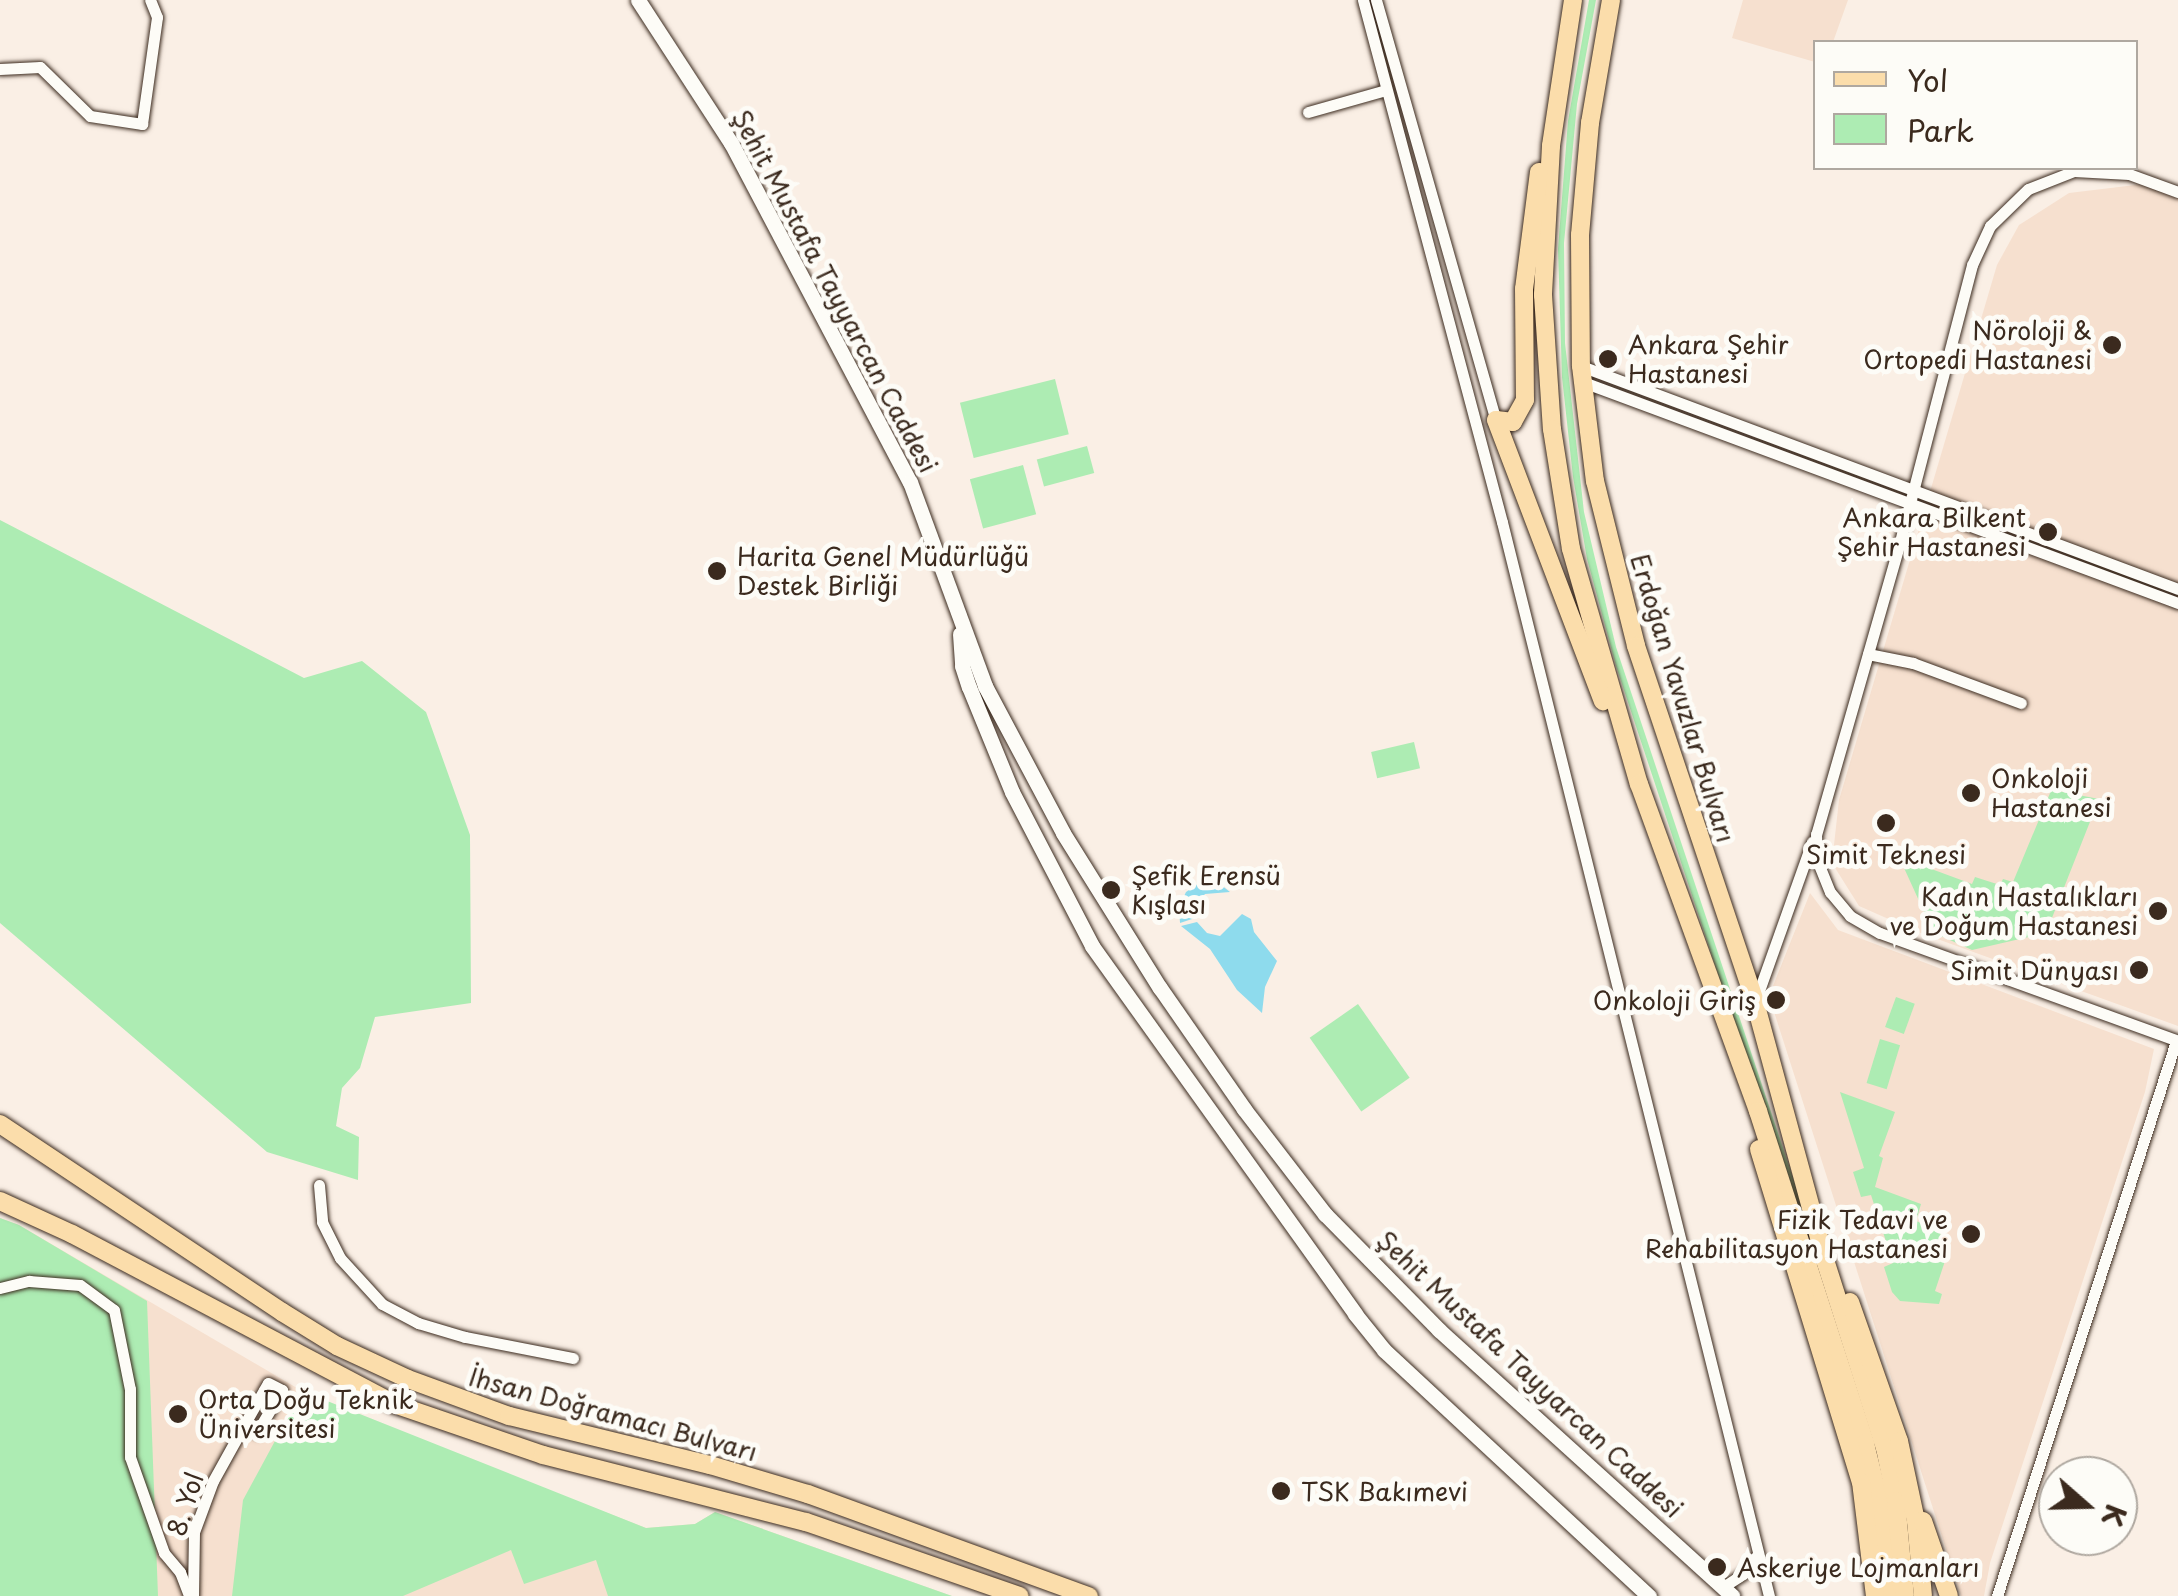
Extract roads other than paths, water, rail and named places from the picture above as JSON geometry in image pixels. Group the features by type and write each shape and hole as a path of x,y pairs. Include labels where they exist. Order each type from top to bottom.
{"main road":[{"name":"Şehit Mustafa Tayyarcan Caddesi","path":"638,0 732,143 910,482 985,686 1017,748 1121,929 1244,1109 1326,1214 1439,1330 1727,1591"},
{"path":"1573,0 1528,237 1523,307 1526,400 1513,422 1496,420 1538,524 1572,629 1639,784"},
{"name":"Erdoğan Yavuzlar Bulvarı","path":"1611,0 1590,124 1580,235 1582,374 1595,481 1622,598 1755,1002 1885,1448 1900,1526 1906,1596"},
{"path":"1560,65 1544,231 1543,295 1552,429 1578,577 1639,784 1801,1246 1877,1488 1890,1596"},
{"name":"Şehit Mustafa Tayyarcan Caddesi","path":"960,620 962,666 969,687 1019,806 1092,946 1368,1332 1648,1596"},
{"path":"1092,946 1121,929"},
{"path":"1725,1023 1776,1215 1861,1482 1874,1596"},
{"name":"İhsan Doğramacı Bulvarı","path":"0,1124 282,1312 337,1346 408,1379 508,1416 710,1465 808,1494 1089,1596"},
{"name":"Erdoğan Yavuzlar Bulvarı","path":"1800,1163 1891,1416 1910,1486 1924,1596"},
{"path":"0,1201 72,1234 394,1404 542,1455 806,1522 1020,1596"},
{"path":"1910,1486 1949,1596"}],"street":[{"path":"0,70 40,67 90,116 142,124 157,17 150,0"},
{"path":"1363,0 1502,522 1769,1596"},
{"path":"1376,0 1496,420"},
{"path":"1308,112 1386,90"},
{"path":"1755,1002 1816,834 1914,489 1972,265 1990,226 2028,188 2074,171 2128,174 2178,192"},
{"path":"1582,374 1914,489 2178,589"},
{"path":"1582,374 2178,603"},
{"path":"1868,654 1913,663 2021,702"},
{"path":"1816,834 1823,876 1850,916 1880,933 2177,1041 1997,1596"},
{"path":"319,1186 322,1222 340,1258 382,1304 418,1323 465,1337 573,1358"},
{"path":"0,1288 29,1281 80,1285 114,1310 130,1389 130,1457 164,1553 180,1572 191,1596"},
{"name":"8. Yol","path":"191,1596 194,1532 213,1482 244,1425 268,1383 282,1390 258,1432 244,1425"},
{"path":"1727,1591 1758,1554"}],"water":[{"path":"1216,881 1230,892 1205,894 1197,904 1195,918 1180,923 1179,907 1186,892 1199,883"},
{"path":"1242,914 1251,919 1254,932 1277,961 1265,987 1262,1013 1237,990 1210,949 1181,926 1197,922 1207,933 1220,936"}],"place":[{"name":"Nöroloji & Ortopedi Hastanesi","path":"2112,345"},
{"name":"Ankara Şehir Hastanesi","path":"1608,359"},
{"name":"Ankara Bilkent Şehir Hastanesi","path":"2048,532"},
{"name":"Harita Genel Müdürlüğü Destek Birliği","path":"717,571"},
{"name":"Onkoloji Hastanesi","path":"1971,793"},
{"name":"Simit Teknesi","path":"1886,823"},
{"name":"Şefik Erensü Kışlası","path":"1111,890"},
{"name":"Kadın Hastalıkları ve Doğum Hastanesi","path":"2158,911"},
{"name":"Simit Dünyası","path":"2139,970"},
{"name":"Onkoloji Giriş","path":"1776,1000"},
{"name":"Fizik Tedavi ve Rehabilitasyon Hastanesi","path":"1971,1234"},
{"name":"Orta Doğu Teknik Üniversitesi","path":"178,1414"},
{"name":"TSK Bakımevi","path":"1281,1491"},
{"name":"Askeriye Lojmanları","path":"1717,1567"}]}
